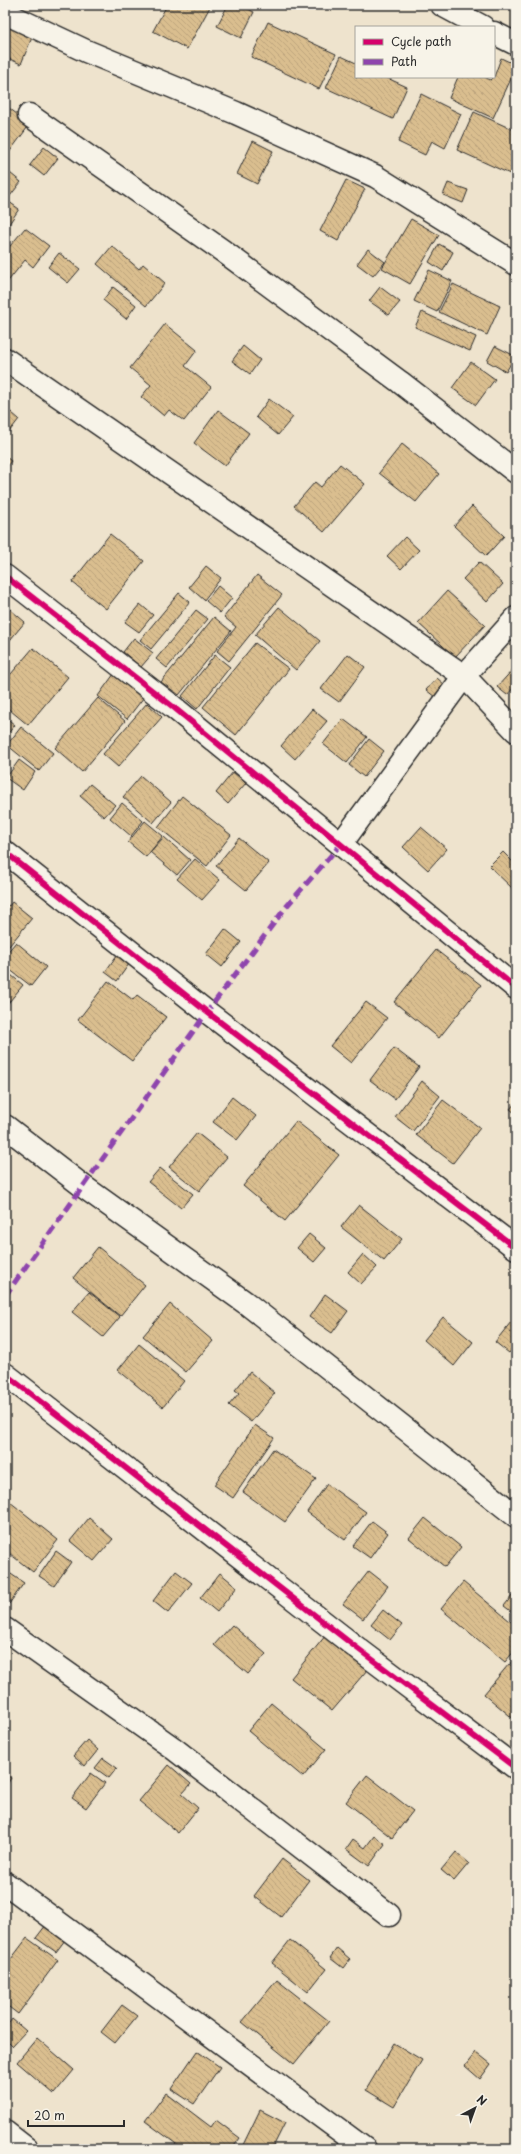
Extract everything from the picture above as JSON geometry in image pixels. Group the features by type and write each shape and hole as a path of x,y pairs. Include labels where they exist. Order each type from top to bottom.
{"street":[{"path":"442,5 481,26"},
{"path":"5,13 86,51 236,113 375,176 516,264"},
{"path":"495,34 516,44"},
{"path":"29,115 223,251 400,382 516,472"},
{"path":"5,359 464,676 516,731"},
{"path":"5,576 172,706 516,988"},
{"path":"341,844 464,676 516,618"},
{"path":"5,852 207,1012 516,1248"},
{"path":"5,1126 84,1187 246,1303 516,1516"},
{"path":"5,1374 346,1640 516,1768"},
{"path":"5,1629 173,1748 389,1915"},
{"path":"5,1883 365,2149"},
{"path":"5,2132 27,2149"}],"building":[{"path":"167,5 211,5 187,49 153,31"},
{"path":"228,5 240,5 254,12 241,38 217,26"},
{"path":"268,22 336,54 319,89 251,57"},
{"path":"7,24 33,35 21,64 5,57 5,30"},
{"path":"341,56 355,63 355,78 387,78 407,87 393,119 326,88"},
{"path":"501,58 516,65 493,118 449,98 458,78 486,78 491,80 495,78"},
{"path":"421,94 461,114 445,148 432,141 425,155 398,142"},
{"path":"5,105 30,124 5,158"},
{"path":"474,112 516,131 516,161 510,174 457,150"},
{"path":"253,141 273,151 257,184 237,174"},
{"path":"44,147 58,158 44,176 30,165"},
{"path":"5,169 21,182 10,196 5,192"},
{"path":"346,180 365,189 338,241 320,231"},
{"path":"448,183 468,190 463,203 443,195"},
{"path":"5,199 19,209 9,224 5,222"},
{"path":"411,219 439,235 410,284 382,268"},
{"path":"25,228 49,246 33,267 25,260 5,285 5,252"},
{"path":"439,244 453,252 443,271 429,262"},
{"path":"112,246 139,269 143,264 165,283 146,306 97,264"},
{"path":"368,249 385,262 373,276 357,264"},
{"path":"59,253 80,269 68,283 48,267"},
{"path":"429,270 452,281 437,312 414,301"},
{"path":"453,284 500,306 487,335 439,312"},
{"path":"113,287 136,305 126,319 103,300"},
{"path":"380,287 400,302 389,315 369,301"},
{"path":"422,312 476,337 470,351 415,327"},
{"path":"165,324 197,350 185,366 211,387 184,421 169,410 164,416 141,397 151,385 130,368"},
{"path":"243,346 260,360 250,374 232,361"},
{"path":"495,346 515,356 506,372 487,361"},
{"path":"471,362 495,379 476,405 452,388"},
{"path":"269,399 293,417 278,435 256,417"},
{"path":"5,407 19,419 9,432 5,429"},
{"path":"218,410 249,433 225,466 194,443"},
{"path":"402,444 439,474 416,502 379,473"},
{"path":"5,456 11,461 5,469"},
{"path":"340,464 365,484 324,532 294,506 315,482 321,487"},
{"path":"472,506 504,536 486,556 454,526"},
{"path":"110,534 144,561 106,609 72,582"},
{"path":"405,537 419,550 401,569 387,556"},
{"path":"479,562 503,584 487,602 463,579"},
{"path":"206,566 221,578 204,600 189,587"},
{"path":"257,575 282,595 229,661 217,651 236,627 224,617"},
{"path":"218,586 232,598 220,613 206,601"},
{"path":"447,591 485,625 455,657 418,623"},
{"path":"179,593 190,602 151,649 140,640"},
{"path":"140,604 153,615 139,632 125,622"},
{"path":"5,605 25,622 5,646"},
{"path":"279,607 320,641 296,670 255,635"},
{"path":"196,610 208,619 167,668 156,659"},
{"path":"214,617 231,631 179,695 161,682"},
{"path":"134,638 153,653 141,667 123,652"},
{"path":"255,643 289,669 236,735 203,707"},
{"path":"33,648 68,677 28,725 5,706 5,681"},
{"path":"348,654 365,667 339,702 321,689"},
{"path":"215,655 230,667 197,709 182,696"},
{"path":"516,666 516,685 507,695 497,687"},
{"path":"114,674 144,697 127,719 98,696"},
{"path":"437,678 445,685 435,697 426,690"},
{"path":"98,698 125,721 82,772 55,748"},
{"path":"147,703 162,717 118,767 103,754"},
{"path":"312,709 327,721 295,759 281,746"},
{"path":"5,717 15,725 5,737"},
{"path":"343,719 367,737 347,763 323,744"},
{"path":"21,727 53,753 39,771 7,745"},
{"path":"369,739 384,751 364,777 349,765"},
{"path":"19,760 35,772 23,790 6,778"},
{"path":"233,772 246,783 228,804 216,793"},
{"path":"141,776 171,802 153,823 123,797"},
{"path":"90,784 115,805 104,817 80,796"},
{"path":"182,796 231,835 207,866 158,827"},
{"path":"122,803 143,821 131,836 110,818"},
{"path":"145,821 163,836 146,857 128,842"},
{"path":"421,827 447,849 428,870 403,847"},
{"path":"164,837 190,860 177,875 150,852"},
{"path":"239,838 269,863 246,890 216,866"},
{"path":"503,852 516,865 516,884 512,888 489,866"},
{"path":"195,859 220,880 202,900 177,879"},
{"path":"12,902 32,918 5,951 5,903 9,906"},
{"path":"225,929 241,942 222,967 206,954"},
{"path":"16,942 46,967 31,986 5,966 5,955"},
{"path":"122,948 134,957 117,981 105,972"},
{"path":"436,950 481,985 439,1038 394,1002"},
{"path":"5,970 23,985 5,1007"},
{"path":"108,981 133,1000 137,995 166,1017 132,1061 78,1020"},
{"path":"366,1002 387,1018 351,1063 330,1046"},
{"path":"394,1048 419,1067 395,1099 370,1080"},
{"path":"422,1081 440,1096 413,1131 395,1117"},
{"path":"232,1097 256,1116 237,1140 213,1122"},
{"path":"443,1100 480,1128 453,1163 416,1135"},
{"path":"516,1102 516,1114 510,1109"},
{"path":"296,1121 339,1155 285,1221 243,1186"},
{"path":"197,1133 227,1157 199,1191 169,1167"},
{"path":"160,1168 193,1194 181,1208 148,1182"},
{"path":"359,1205 402,1239 384,1261 341,1227"},
{"path":"309,1234 326,1248 314,1262 297,1248"},
{"path":"98,1247 145,1285 120,1316 73,1278"},
{"path":"363,1254 377,1267 361,1284 348,1272"},
{"path":"89,1292 120,1317 103,1337 72,1312"},
{"path":"325,1294 348,1311 332,1333 309,1317"},
{"path":"170,1304 213,1341 186,1372 143,1336"},
{"path":"443,1317 473,1342 454,1366 424,1340"},
{"path":"511,1322 516,1325 516,1345 509,1353 495,1342"},
{"path":"139,1344 184,1381 163,1407 118,1370"},
{"path":"250,1372 275,1393 251,1422 229,1405 239,1393 235,1390"},
{"path":"255,1425 274,1438 233,1498 214,1485"},
{"path":"273,1449 316,1479 285,1522 243,1492"},
{"path":"327,1484 366,1512 345,1540 307,1512"},
{"path":"5,1498 58,1540 33,1572 5,1550 9,1543 5,1540"},
{"path":"89,1518 113,1539 94,1561 70,1541"},
{"path":"425,1518 461,1547 445,1567 409,1538"},
{"path":"372,1521 388,1533 370,1558 353,1546"},
{"path":"56,1551 71,1562 54,1586 39,1576"},
{"path":"5,1570 24,1583 9,1604 5,1601"},
{"path":"176,1571 192,1583 168,1613 153,1601"},
{"path":"369,1571 388,1586 363,1619 343,1604"},
{"path":"220,1573 237,1587 217,1612 200,1598"},
{"path":"463,1582 516,1626 516,1649 505,1662 441,1609"},
{"path":"516,1591 516,1615 504,1606"},
{"path":"383,1610 402,1625 390,1640 371,1625"},
{"path":"232,1625 266,1654 248,1674 214,1645"},
{"path":"326,1635 368,1669 332,1711 291,1678"},
{"path":"516,1655 516,1667 510,1663"},
{"path":"509,1664 516,1669 516,1721 484,1694"},
{"path":"271,1703 326,1749 303,1777 248,1731"},
{"path":"87,1740 98,1750 85,1766 73,1756"},
{"path":"103,1758 117,1768 109,1778 95,1768"},
{"path":"169,1765 191,1784 182,1794 198,1808 178,1833 139,1801"},
{"path":"91,1773 105,1783 86,1808 72,1798"},
{"path":"5,1774 11,1778 5,1788"},
{"path":"367,1775 413,1811 392,1838 346,1802"},
{"path":"374,1836 385,1844 369,1866 346,1849 353,1839 365,1848"},
{"path":"456,1852 469,1863 454,1881 441,1870"},
{"path":"282,1859 309,1880 281,1917 254,1896"},
{"path":"46,1925 65,1940 56,1952 36,1938"},
{"path":"27,1938 58,1960 18,2014 5,2004 5,1967"},
{"path":"290,1940 326,1969 308,1992 272,1963"},
{"path":"337,1948 350,1959 343,1968 330,1958"},
{"path":"277,1980 329,2021 294,2064 242,2022"},
{"path":"122,2005 137,2016 115,2043 101,2032"},
{"path":"12,2019 26,2031 12,2046 5,2039 5,2028"},
{"path":"37,2038 74,2070 54,2094 17,2062"},
{"path":"394,2043 422,2060 394,2107 366,2090"},
{"path":"197,2051 220,2067 194,2104 171,2089"},
{"path":"476,2052 491,2064 480,2079 465,2066"},
{"path":"166,2093 211,2127 216,2120 240,2138 232,2149 183,2149 145,2121"},
{"path":"260,2110 285,2123 272,2149 241,2149"}],"marked path":[{"path":"5,1296 207,1012 286,907 341,844"}],"cycle path":[{"path":"5,576 172,706 516,988"},
{"path":"5,852 207,1012 516,1248"},
{"path":"5,1374 353,1645 516,1768"}]}
